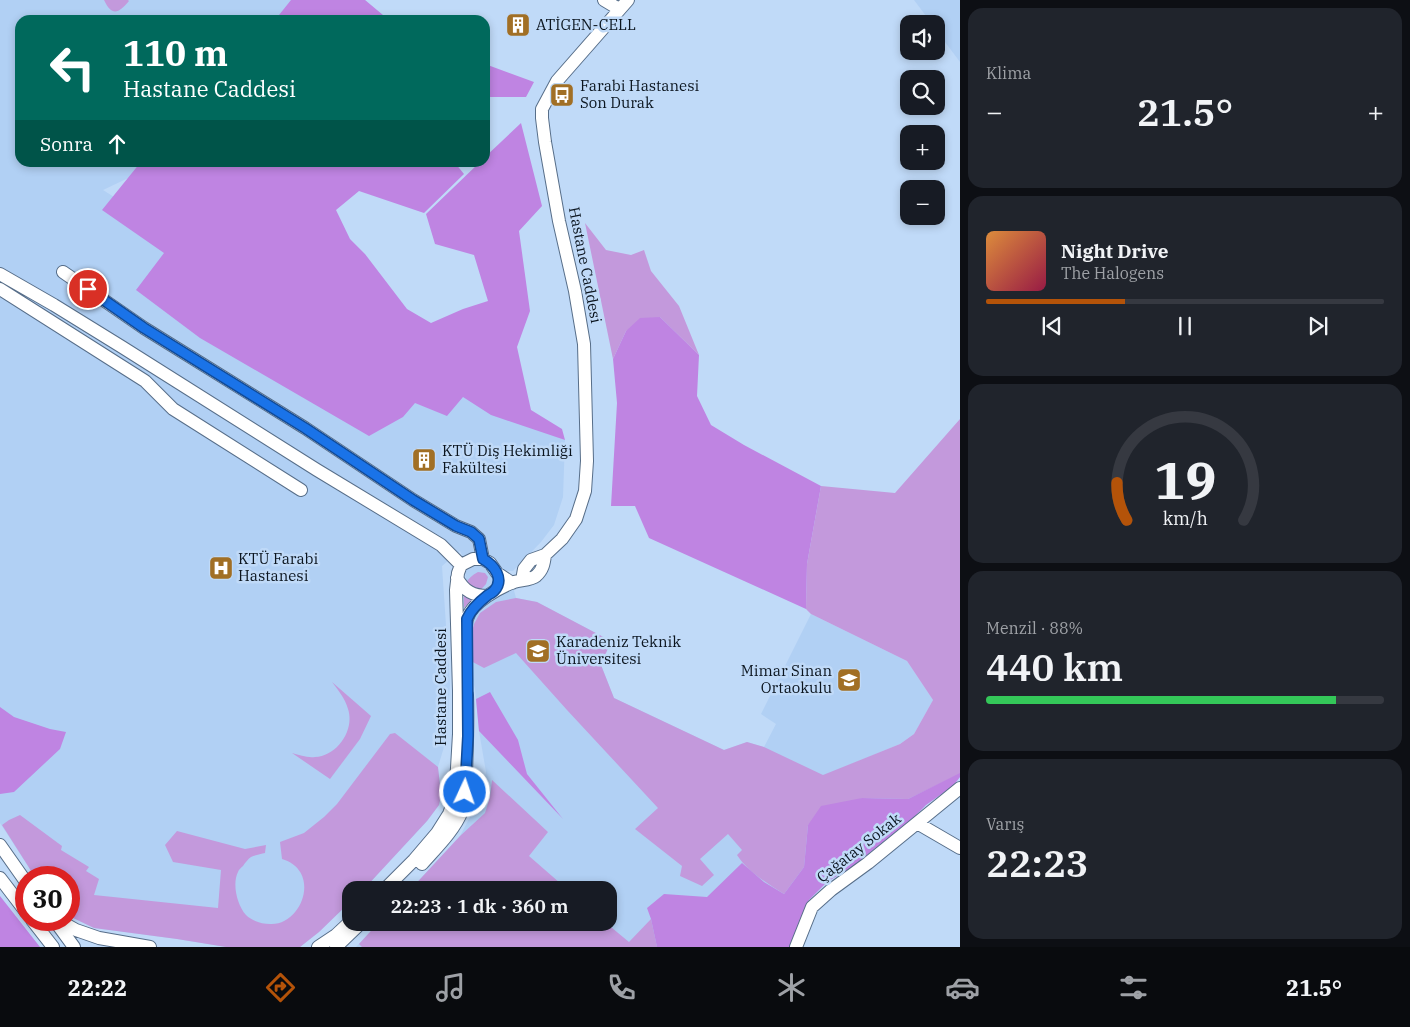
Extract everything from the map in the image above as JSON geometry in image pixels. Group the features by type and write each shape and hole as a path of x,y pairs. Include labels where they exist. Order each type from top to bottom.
{"street":[{"path":"604,0 623,5"},
{"name":"Hastane Caddesi","path":"404,881 439,845 452,829 462,811 468,736 467,619 470,612 491,593 517,581 532,560 545,555 562,539 576,519 585,491 587,460 584,344 575,291 559,221 545,142 542,109 557,81 623,5"},
{"path":"63,272 144,328 305,428 413,500 456,526 471,532 479,539 483,559"},
{"path":"0,274 440,545 461,565 473,559 483,559 490,563 497,573 498,581 491,593 473,594 461,586 457,578"},
{"path":"0,288 145,382 173,409 301,490"},
{"name":"Hastane Caddesi","path":"393,881 437,833 449,814 454,800 459,734 456,590 461,565"},
{"path":"497,573 517,581"},
{"name":"Çağatay Sokak","path":"796,947 812,907 830,890 868,863 960,788"},
{"path":"916,823 960,848"},
{"path":"0,845 15,866"},
{"path":"0,878 15,898"},
{"path":"318,947 342,929"},
{"path":"41,931 53,947"},
{"path":"62,931 74,947"},
{"path":"79,931 99,938 150,947"},
{"path":"336,947 353,931"}],"shaded area":[{"name":"KTÜ Farabi Hastanesi","path":"0,0 365,0 382,15 15,15 15,167 152,167 103,190 367,357 466,394 494,412 565,440 563,497 554,525 541,542 513,571 506,571 516,598 537,602 611,641 601,665 614,698 724,750 747,742 764,747 776,724 761,714 811,614 907,661 933,700 914,734 900,744 825,775 960,777 953,786 926,805 852,867 827,882 809,900 790,947 356,947 371,931 617,931 617,881 418,881 460,836 482,794 486,772 469,660 465,561 460,551 442,566 450,684 447,737 438,767 441,795 439,805 427,821 371,881 342,881 342,910 300,947 226,947 94,928 80,921 80,866 28,866 0,823"},
{"path":"104,0 129,1 119,10 113,11"},
{"path":"291,0 365,0 383,15 279,15"},
{"path":"914,0 960,0 960,62 945,42 945,15 925,15"},
{"path":"490,66 534,82 526,97 490,97"},
{"path":"521,123 542,206 519,231 530,311 517,347 531,410 562,429 565,440 491,415 463,397 447,416 415,403 403,417 369,436 200,338 136,290 164,253 102,210 137,167 458,167 464,174 424,213 359,191 336,210 350,239 365,254 407,309 431,323 463,309 488,301 474,255 435,244 426,214 475,167 490,167 490,152"},
{"path":"585,223 606,250 631,255 644,250 651,271 679,306 699,355 660,317 626,331 613,359"},
{"path":"660,317 699,355 697,396 711,425 821,486 807,564 806,609 649,538 635,506 611,506 617,403 613,359 626,331 640,318"},
{"path":"960,419 960,774 908,799 862,798 808,825 804,867 784,894 758,877 741,861 737,855 742,850 728,834 700,859 714,875 702,886 680,876 682,866 635,829 658,808 516,653 484,668 469,660 469,643 474,624 480,613 496,602 516,598 537,602 611,641 601,665 614,698 724,750 747,742 764,747 823,775 900,744 914,734 933,700 907,661 811,614 806,609 807,564 821,486 895,493"},
{"path":"478,572 485,573 488,577 486,584 464,608 466,583"},
{"path":"332,682 371,716 360,739 330,779 292,753 309,757 323,756 337,747 346,733 349,725 348,709 341,694"},
{"path":"490,692 518,740 527,774 563,819 479,731 476,699"},
{"path":"0,707 14,717 50,729 66,732 60,749 14,792 0,794"},
{"path":"395,733 438,767 441,795 439,805 427,821 371,881 342,881 342,910 300,947 226,947 94,928 80,921 80,866 28,866 2,825 20,815 62,846 61,850 89,867 86,871 99,879 94,895 218,908 221,870 173,862 165,845 177,831 245,849 266,845 265,853 251,857 239,870 235,882 236,894 243,911 251,919 267,924 281,922 291,916 298,907 303,897 304,885 302,874 294,865 282,859 280,842 304,833 324,817 337,804 390,734"},
{"path":"960,773 960,777 953,786 926,805 852,867 827,882 809,900 790,947 657,947 647,908 664,894 707,897 742,863 764,882 784,894 804,867 808,825 821,806 862,798 908,799"},
{"path":"492,780 548,832 529,856 558,881 418,881 460,836 485,813 490,797"},
{"path":"0,896 15,915 15,931 27,931 40,947 0,947"},
{"path":"651,919 657,947 362,947 359,944 371,931 616,931 629,942"}],"place":[{"name":"ATİGEN-CELL","path":"518,25"},
{"name":"Farabi Hastanesi Son Durak","path":"562,95"},
{"name":"KTÜ Diş Hekimliği Fakültesi","path":"424,460"},
{"name":"KTÜ Farabi Hastanesi","path":"221,568"},
{"name":"Karadeniz Teknik Üniversitesi","path":"538,651"},
{"name":"Mimar Sinan Ortaokulu","path":"849,680"}],"route":[{"path":"88,289 144,328 305,428 366,470 456,526 471,532 479,539 483,559 490,563 497,573 498,581 495,590 470,612 467,619 468,736 465,792"}]}
